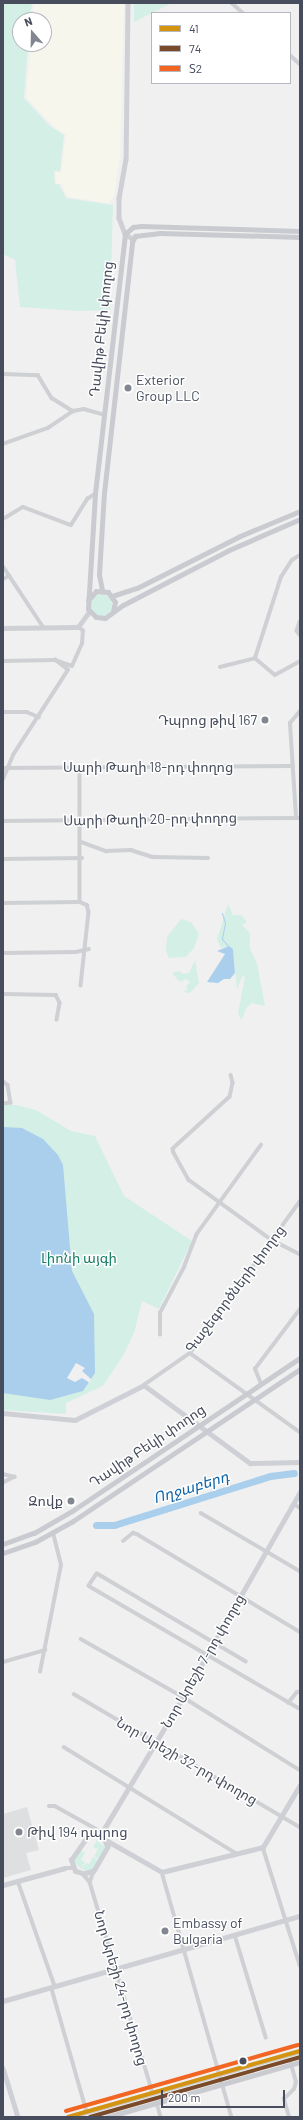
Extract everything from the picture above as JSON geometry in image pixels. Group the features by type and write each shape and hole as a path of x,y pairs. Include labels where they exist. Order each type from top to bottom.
{"main road":[{"path":"125,234 132,228 141,226 300,231"},
{"path":"292,231 292,237"},
{"path":"133,239 138,234 160,233 300,237"},
{"name":"Դավիթ Բեկի փողոց","path":"90,612 87,605 95,494 125,234"},
{"name":"Դավիթ Բեկի փողոց","path":"102,590 99,574 104,493 133,239"},
{"path":"112,596 137,588 240,536 300,511"},
{"path":"90,612 101,618 229,550 300,519"},
{"path":"87,605 92,594 102,590 112,596 115,602 112,612"},
{"name":"Դավիթ Բեկի փողոց","path":"3,1544 51,1524 300,1358"},
{"name":"Դավիթ Բեկի փողոց","path":"3,1553 53,1533 300,1369"},
{"path":"68,2117 300,2051"},
{"path":"107,2117 300,2062"}],"street":[{"path":"128,3 126,159 119,197 119,218 125,234 133,239"},
{"path":"232,3 242,12"},
{"path":"291,56 300,64"},
{"path":"3,374 38,376 52,398 73,412"},
{"path":"3,444 48,428 73,412 84,409 104,415"},
{"path":"3,519 18,507 23,507 71,525 87,499 95,494"},
{"path":"256,658 281,577 292,560 300,555"},
{"path":"3,566 44,628"},
{"path":"3,579 10,576"},
{"path":"78,627 90,612"},
{"path":"300,622 297,631 300,636"},
{"path":"3,628 78,627 83,631 82,644 72,666 55,660 3,661"},
{"path":"256,658 275,675 300,661"},
{"path":"220,668 256,658"},
{"path":"3,779 5,768 68,670 55,660"},
{"path":"298,817 290,723 300,711"},
{"path":"3,712 27,712 39,716"},
{"name":"Սարի Թաղի 18-րդ փողոց","path":"5,768 293,766"},
{"path":"80,768 82,821 80,902"},
{"path":"294,779 300,778"},
{"name":"Սարի Թաղի 20-րդ փողոց","path":"3,821 298,817"},
{"path":"81,842 106,851 131,850 153,857 208,858"},
{"path":"3,859 82,858"},
{"path":"3,903 80,902 87,906 89,912 81,986"},
{"path":"3,953 86,950"},
{"path":"3,994 56,996 60,1003 57,1020"},
{"path":"231,1075 233,1084 230,1097 173,1149 189,1180 219,1200 272,1240 300,1254"},
{"path":"3,1081 8,1085 11,1103 3,1104"},
{"path":"160,1335 160,1312 184,1267 196,1235 219,1200 261,1145"},
{"name":"Գաջեգործների փողոց","path":"144,1384 190,1353 300,1201"},
{"path":"261,1384 255,1369 300,1309"},
{"path":"190,1353 300,1432"},
{"path":"3,1413 75,1420 144,1384 250,1463 300,1462"},
{"path":"3,1474 15,1477 3,1483"},
{"name":"Նոր Արեշի 7-րդ փողոց","path":"105,1838 100,1831 156,1743 300,1492"},
{"path":"294,1504 300,1508"},
{"path":"201,1513 300,1571"},
{"path":"40,1672 61,1565 53,1533"},
{"path":"122,1541 133,1533 137,1534 300,1632"},
{"path":"246,1662 97,1574 89,1586 300,1710"},
{"path":"81,1639 183,1697 300,1770"},
{"path":"3,1662 45,1650"},
{"path":"288,1703 297,1692 300,1692"},
{"name":"Նոր Արեշի 32-րդ փողոց","path":"74,1694 300,1826"},
{"path":"64,1747 128,1788 237,1854"},
{"path":"48,1806 55,1806 100,1831 105,1838 115,1846 162,1872 263,1847 300,1785"},
{"path":"65,1868 86,1836 100,1831"},
{"path":"105,1838 108,1848"},
{"path":"90,1882 93,1872 108,1848 115,1846"},
{"path":"263,1847 300,1965"},
{"path":"71,1860 73,1868"},
{"path":"3,1885 65,1868 73,1868 83,1874 93,1872"},
{"path":"162,1872 232,2117"},
{"name":"Նոր Արեշի 24-րդ փողոց","path":"83,1874 90,1882 153,2093"},
{"path":"18,1881 55,1986 52,1989 87,2112"},
{"path":"3,2001 300,1916"},
{"path":"235,1935 266,2037"},
{"path":"289,2117 284,2099 294,2089 296,2082 291,2065"},
{"path":"3,2068 18,2117"},
{"path":"157,2103 161,2117"}],"shaded area":[{"path":"34,3 124,3 120,155 114,196 109,203 68,197 61,183 56,184 55,172 61,173 66,135 52,125 26,97 30,52 52,52 52,12 33,12"},
{"name":"Թիվ 194 դպրոց","path":"27,1807 39,1850 26,1853 31,1870 3,1878 3,1814"}],"green space":[{"path":"3,3 32,3 31,12 12,12 12,52 27,52 24,98 50,126 64,135 60,171 54,171 55,185 59,184 66,198 113,205 110,310 78,311 20,307 15,260 3,254"},
{"path":"134,3 172,3 151,12 151,14 134,22"},
{"path":"101,594 109,597 112,605 109,613 101,616 93,613 90,605 93,597"},
{"path":"228,904 233,915 241,915 247,922 242,925 250,933 250,949 257,963 265,1006 252,1003 246,1008 242,1020 238,1014 245,976 242,977 237,989 233,949 229,946 221,948 217,939"},
{"path":"181,919 191,922 199,934 194,948 186,957 169,958 166,951 167,937"},
{"path":"195,960 199,983 190,993 183,992 188,989 186,987 190,982 186,979 180,982 172,973 179,971 183,974 189,973"},
{"name":"Լիոնի այգի","path":"3,1105 16,1105 36,1110 71,1131 95,1136 124,1196 192,1241 159,1309 142,1301 134,1333 124,1354 103,1386 66,1403 66,1414 3,1410"},
{"path":"97,1840 105,1847 100,1860 94,1856 98,1849 93,1847"},
{"path":"79,1849 85,1853 81,1860 85,1862 81,1869 73,1861"},
{"path":"93,1857 99,1860 93,1869 87,1872 82,1869 86,1863 89,1864"}],"water":[{"path":"229,946 233,949 235,973 230,979 224,979 218,983 207,982 225,954 217,951"},
{"path":"3,1127 22,1128 43,1139 58,1155 63,1165 72,1271 94,1314 95,1373 83,1391 50,1400 3,1393"}],"pier":[{"path":"76,1363 85,1368 82,1371 91,1379 90,1383 82,1378 75,1382 67,1378"}],"waterway":[{"path":"222,913 225,923 222,939 228,946"},
{"name":"Ողջաբերդ","path":"96,1525 114,1525 270,1476 294,1473"}],"transit line":[{"name":"Տ2","path":"66,2111 298,2045"},
{"name":"41","path":"68,2117 300,2051"},
{"name":"74","path":"90,2117 300,2057"}],"place":[{"name":"Exterior Group LLC","path":"128,388"},
{"name":"Դպրոց թիվ 167","path":"265,720"},
{"name":"Զովք","path":"71,1501"},
{"name":"Թիվ 194 դպրոց","path":"19,1832"},
{"name":"Embassy of Bulgaria","path":"165,1931"}]}
